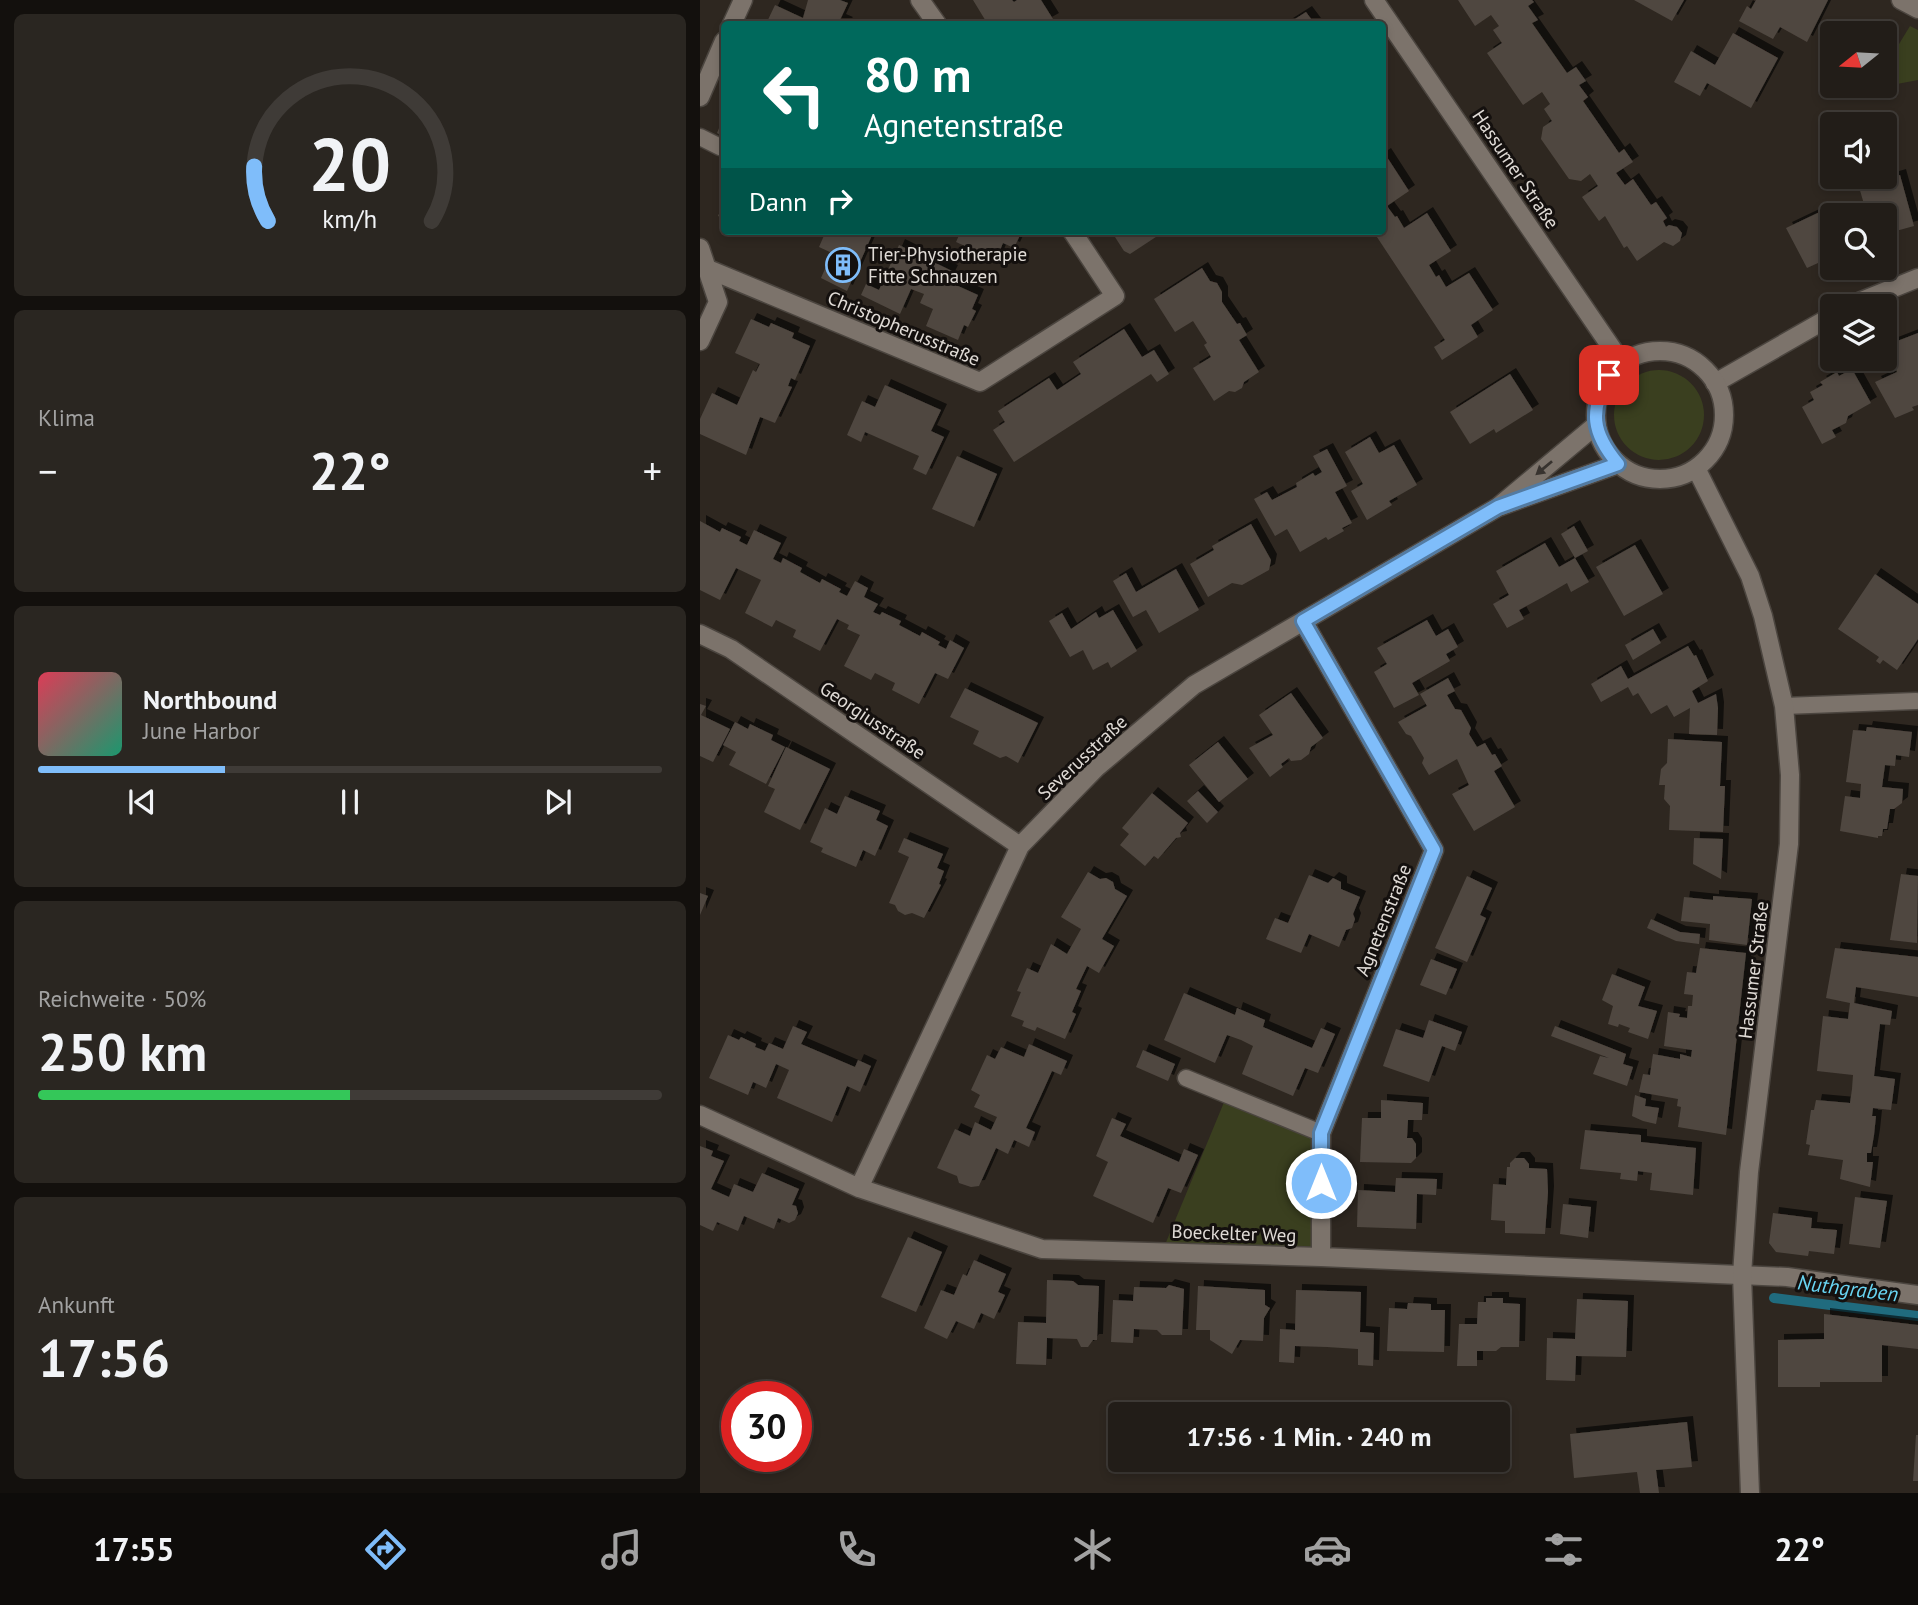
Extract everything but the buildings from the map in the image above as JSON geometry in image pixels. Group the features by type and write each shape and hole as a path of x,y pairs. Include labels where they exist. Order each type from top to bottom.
{"street":[{"path":"733,21 743,0"},
{"path":"920,0 934,21"},
{"name":"Hassumer Straße","path":"1374,0 1622,363"},
{"path":"1901,0 1918,9"},
{"path":"700,97 721,48"},
{"name":"Christopherusstraße","path":"708,269 980,382 1115,296 1075,235"},
{"path":"700,248 718,302 700,341"},
{"path":"1879,294 1918,278"},
{"path":"1715,383 1820,323"},
{"path":"1662,351 1683,355 1701,366 1715,383 1722,401 1724,420 1710,455 1696,468 1681,475 1656,479 1632,473 1618,464 1603,446 1597,425 1596,407 1609,375 1622,363 1641,353 1662,351"},
{"name":"Severusstraße","path":"859,1188 1020,846 1096,768 1194,685 1498,507 1597,425"},
{"name":"Severusstraße","path":"1498,507 1618,464"},
{"name":"Hassumer Straße","path":"1696,468 1750,576 1763,616 1784,706 1790,775 1789,844 1749,1172 1742,1275 1750,1493"},
{"name":"Agnetenstraße","path":"1303,621 1434,850 1321,1133 1321,1257"},
{"name":"Georgiusstraße","path":"700,634 731,649 1020,846"},
{"name":"Boeckelter Weg","path":"700,1115 859,1188 1042,1249 1321,1257 1787,1277 1918,1295"}],"lane":[{"path":"700,137 720,147"},
{"path":"1784,706 1916,701"},
{"path":"1186,1078 1321,1133"}],"green space":[{"path":"1910,26 1918,30 1918,80 1897,84 1897,47"},
{"path":"1650,370 1668,370 1684,377 1697,390 1704,406 1704,424 1697,440 1684,453 1668,460 1650,460 1634,453 1621,440 1614,424 1614,406 1621,390 1634,377"},
{"path":"1227,1095 1321,1133 1321,1257 1162,1252"}],"waterway":[{"name":"Nuthgraben","path":"1774,1298 1918,1316"}],"place":[{"name":"Tier-Physiotherapie Fitte Schnauzen","path":"843,265"}],"route":[{"path":"1321,1183 1321,1133 1434,850 1303,621 1498,507 1618,464 1603,446 1597,425 1596,407 1609,375"}]}
